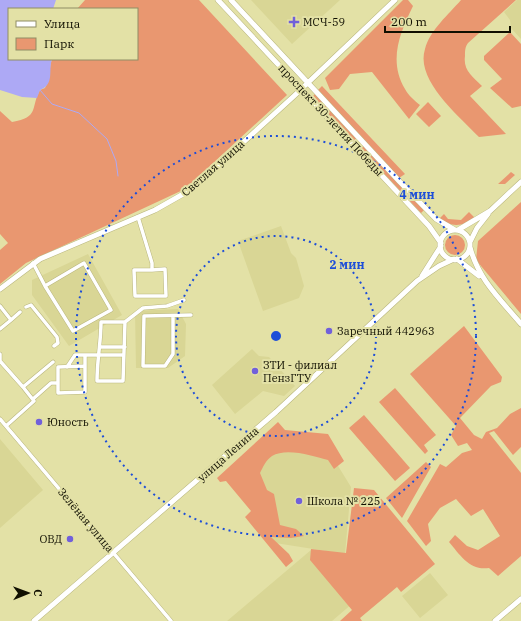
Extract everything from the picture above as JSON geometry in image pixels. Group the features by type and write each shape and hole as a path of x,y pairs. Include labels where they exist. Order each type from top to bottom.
{"main road":[{"name":"проспект 30-летия Победы","path":"218,0 429,226 441,245"},
{"name":"проспект 30-летия Победы","path":"231,0 436,219 456,230"},
{"name":"Светлая улица","path":"0,289 33,263 55,251 171,202 203,180 395,0"},
{"path":"455,259 465,255 476,228 490,211 521,182"},
{"path":"483,279 455,259 445,255 441,245 445,234 456,230 490,211"},
{"path":"456,230 466,234 475,264 483,279 521,324"},
{"name":"улица Ленина","path":"34,621 282,408 417,281 432,262 441,245"},
{"name":"улица Ленина","path":"417,281 439,266 455,259"},
{"path":"495,621 521,599"}],"street":[{"path":"138,217 152,263 152,270"},
{"path":"33,263 45,286 73,331 111,310 84,263 45,286"},
{"path":"165,269 166,296 135,296 134,270 152,270 165,269"},
{"path":"125,322 123,381 97,381 97,355 101,348 102,322 125,322 142,308 167,306 184,300"},
{"path":"26,307 31,305 57,336 58,343 54,346"},
{"path":"0,306 11,320"},
{"path":"0,329 20,312"},
{"path":"173,316 173,354 165,366 143,366 144,316 173,316 191,316"},
{"path":"101,348 125,347"},
{"path":"0,354 0,361 33,399"},
{"path":"67,366 75,355 123,355"},
{"path":"85,355 85,366 85,392 58,393 58,367 85,366"},
{"path":"23,386 53,362"},
{"path":"6,426 34,401 33,399 51,382 58,382"},
{"name":"Зелёная улица","path":"0,419 171,621"}],"shaded area":[{"path":"0,0 56,0 53,8 8,8 8,60 52,60 48,84 40,90 37,98 22,97 0,90"},
{"name":"МСЧ-59","path":"251,0 340,0 292,44"},
{"path":"517,0 521,0 521,39 511,28 510,20 504,12"},
{"path":"281,226 291,253 296,258 304,286 299,298 263,311 238,241"},
{"path":"88,254 122,315 69,346 32,295 32,280"},
{"path":"178,309 186,324 185,356 168,368 136,368 135,311"},
{"name":"ЗТИ - филиал ПензГТУ","path":"252,349 259,356 269,357 295,386 284,396 263,391 235,414 212,385"},
{"name":"Школа № 225","path":"271,438 327,448 351,487 345,554 269,542 259,514 229,476"},
{"path":"0,439 43,490 0,528"},
{"path":"311,550 353,603 332,621 227,621"},
{"path":"430,573 448,595 420,618 402,596"}],"green space":[{"path":"85,0 199,0 287,95 185,189 26,263 0,284 0,250 8,243 0,234 0,111 12,122 21,120 31,114 40,90 45,88 47,84 52,60 138,60 138,8 78,8"},
{"path":"403,0 408,0 413,6 400,36 397,68 406,91 420,105 409,119 372,72 350,74 339,89 330,90 325,78"},
{"path":"461,0 516,0 468,43 465,51 465,65 472,76 482,86 470,96 506,134 479,137 450,108 432,85 426,73 424,61 427,42 435,29"},
{"path":"510,32 521,44 521,106 512,108 490,88 502,79 484,60 484,56"},
{"path":"322,86 405,174 399,178 318,90"},
{"path":"315,94 424,210 421,213 312,97"},
{"path":"428,102 441,116 429,127 416,114"},
{"path":"511,172 515,175 505,184 498,184"},
{"path":"521,202 521,314 476,260 478,241"},
{"path":"469,212 476,219 458,225 449,224 440,218 444,214 448,219 461,220"},
{"path":"455,235 462,238 465,245 462,252 455,255 448,252 445,245 448,238"},
{"path":"464,326 502,377 501,382 491,386 460,418 474,435 482,439 486,432 497,428 510,414 521,408 521,447 513,455 494,431 489,433 521,473 521,556 498,576 489,568 471,565 461,557 449,542 455,535 467,546 478,550 500,536 483,509 471,516 456,499 440,508 428,524 431,541 426,546 407,521 440,464 446,467 462,453 472,450 467,443 458,446 451,435 456,426 410,374"},
{"path":"395,388 436,435 424,445 428,451 425,454 379,402"},
{"path":"364,415 410,468 395,481 349,428"},
{"path":"278,422 285,430 328,434 344,461 334,469 328,460 315,456 292,452 278,453 268,460 260,473 267,490 274,494 280,525 296,529 304,536 291,538 271,537 289,554 293,561 286,567 245,517 251,511 226,481 220,482 217,478"},
{"path":"426,462 431,467 402,518 386,498"},
{"path":"354,488 374,490 435,564 401,592 397,587 360,618 362,621 340,621 352,610 310,560 311,549 346,553"}],"waterway":[{"path":"40,90 52,104 79,113 107,139 116,161 118,176"}],"place":[{"name":"МСЧ-59","path":"294,22"},
{"name":"Заречный 442963","path":"329,331"},
{"name":"ЗТИ - филиал ПензГТУ","path":"255,371"},
{"name":"Юность","path":"39,422"},
{"name":"Школа № 225","path":"299,501"},
{"name":"ОВД","path":"70,539"}]}
